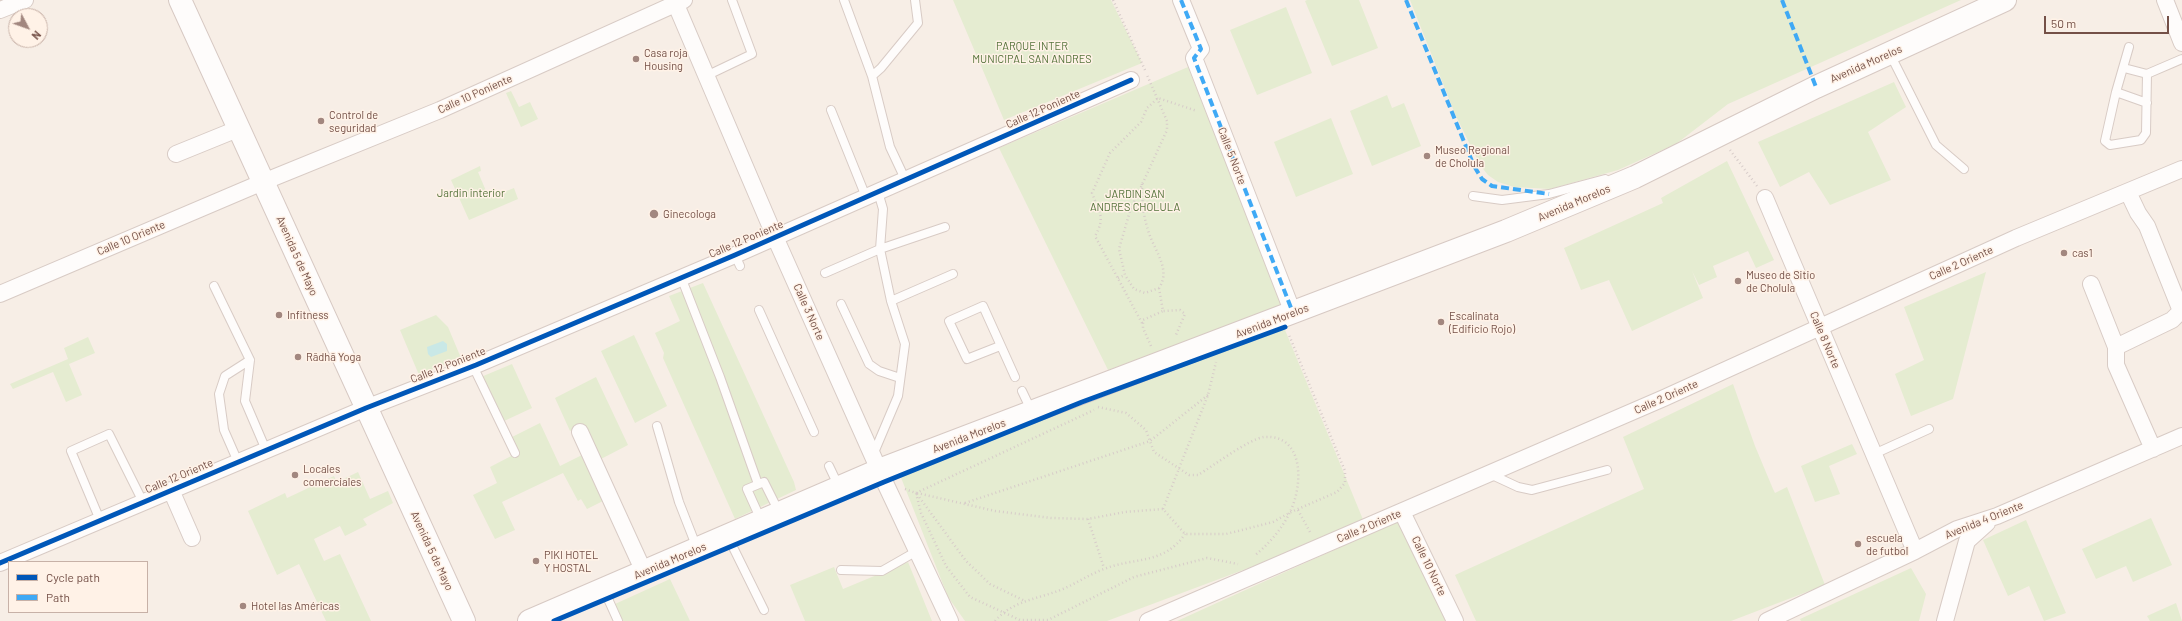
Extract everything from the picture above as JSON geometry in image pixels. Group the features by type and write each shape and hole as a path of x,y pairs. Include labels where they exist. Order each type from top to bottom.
{"main road":[{"name":"Avenida 5 de Mayo","path":"180,0 240,128 263,182 464,621"},
{"name":"Avenida Morelos","path":"529,621 839,488 879,469 1161,364 1286,326 1662,164 1816,87 2005,0"}],"street":[{"path":"0,10 25,0"},
{"name":"Calle 5 Norte","path":"1181,0 1201,49 1194,58 1217,118 1286,326"},
{"path":"2165,0 2182,43"},
{"name":"Calle 3 Norte","path":"678,1 706,76 775,237 879,469 950,621"},
{"name":"Calle 10 Poniente","path":"263,182 440,110 678,1"},
{"name":"Calle 12 Poniente","path":"366,408 473,366 681,277 737,261 775,237 872,194 906,181 1131,80"},
{"path":"176,154 240,128"},
{"name":"Calle 2 Oriente","path":"1148,621 1489,474 1819,328 2016,238 2182,169"},
{"name":"Calle 10 Oriente","path":"0,294 263,182"},
{"path":"2116,347 2172,320 2181,310 2147,226 2138,213 2128,192"},
{"name":"Calle 8 Norte","path":"1765,198 1915,551"},
{"path":"2091,284 2116,347 2116,365 2153,449"},
{"name":"Calle 12 Oriente","path":"0,563 366,408"},
{"path":"580,432 644,572"},
{"name":"Avenida 4 Oriente","path":"1773,620 1957,529 1996,516 2182,436"},
{"path":"171,490 192,538"},
{"name":"Calle 10 Norte","path":"1402,512 1455,621"},
{"path":"1946,620 1967,541 1979,528 1996,516"}],"lane":[{"path":"706,76 752,54 732,0"},
{"path":"844,0 872,76 890,147 906,181"},
{"path":"872,76 881,68 918,23 915,0"},
{"path":"2129,47 2116,92 2105,141 2110,145 2141,140 2146,133 2147,74"},
{"path":"1890,54 1936,145 1964,169"},
{"path":"2124,68 2147,74 2182,59"},
{"path":"2116,92 2147,103"},
{"path":"831,110 872,194 883,209 880,249 890,301 905,344 898,396 879,469"},
{"path":"1473,196 1502,200 1549,194 1662,164"},
{"path":"825,273 880,249 945,227"},
{"path":"890,301 952,274"},
{"path":"681,277 720,377 758,484"},
{"path":"214,286 250,360 245,401 266,450"},
{"path":"841,304 869,364 879,371 900,378"},
{"path":"1000,346 967,359 950,321 983,306 1015,377"},
{"path":"759,310 814,432"},
{"path":"238,462 224,430 219,394 225,376 250,360"},
{"path":"473,366 515,453"},
{"path":"1022,391 1032,413"},
{"path":"657,426 679,502 697,548"},
{"path":"1874,454 1929,429"},
{"path":"100,520 71,451 108,434 143,502"},
{"path":"829,466 839,488"},
{"path":"1489,474 1518,487 1532,490 1607,470"},
{"path":"764,482 771,517 747,489 764,482"},
{"path":"728,536 764,610"},
{"path":"840,570 882,571 917,551"},
{"path":"604,590 618,621"}],"path":[{"path":"1113,0 1167,121 1167,130 1130,211 1119,249 1126,275 1134,288 1139,292 1145,293 1159,288"},
{"path":"1158,98 1217,118"},
{"path":"1158,98 1147,108 1141,122 1110,152 1092,193 1102,217 1100,227 1095,236 1142,323 1142,328 1161,364"},
{"path":"1720,136 1765,198"},
{"path":"1142,184 1142,204 1148,231 1162,263 1165,276 1159,288 1163,310"},
{"path":"1118,278 1126,275"},
{"path":"1142,323 1143,320 1163,310 1180,310 1185,314 1174,339"},
{"path":"1162,509 1185,534 1226,534 1273,522 1291,512 1337,492 1345,483 1346,471 1286,326"},
{"path":"1209,365 1223,360"},
{"path":"1162,509 1208,395 1216,362"},
{"path":"963,504 1150,441 1208,395"},
{"path":"916,493 1107,405"},
{"path":"1094,406 1126,413 1146,430 1154,452 1189,475 1198,475 1252,441 1263,438 1278,438 1289,446 1296,457 1298,484 1291,512 1268,545 1252,557"},
{"path":"879,469 916,493 995,511 1051,518 1088,519 1125,512 1162,509"},
{"path":"916,493 966,561 990,584 1025,601"},
{"path":"916,493 920,514 946,566 970,597 1020,620 1048,620 1134,577 1207,558 1242,565"},
{"path":"1298,510 1318,548"},
{"path":"1088,519 1104,568"},
{"path":"995,621 1003,612 1025,601 1062,590 1104,568 1156,557 1180,542 1185,534"}],"green space":[{"name":"PARQUE INTER MUNICIPAL SAN ANDRES","path":"953,0 1111,0 1142,63 1004,120"},
{"path":"1359,0 1378,48 1332,66 1305,1"},
{"path":"1410,0 1961,0 1728,104 1676,144 1618,170 1550,189 1514,187 1498,182 1488,175 1480,165 1455,114"},
{"path":"1286,7 1312,73 1257,95 1230,30"},
{"name":"JARDIN SAN ANDRES CHOLULA","path":"1188,67 1283,308 1108,370 999,148"},
{"path":"1894,82 1906,107 1868,132 1891,180 1830,205 1809,172 1780,187 1758,142"},
{"path":"511,91 519,107 530,102 538,119 521,127 506,93"},
{"path":"1387,95 1392,108 1404,103 1421,146 1372,166 1350,111"},
{"path":"1331,118 1353,174 1296,197 1274,142"},
{"path":"1727,161 1774,260 1756,268 1748,251 1713,266 1717,277 1699,285 1692,271 1703,298 1632,331 1609,280 1581,290 1564,248 1663,203 1661,198"},
{"name":"Jardin interior","path":"480,166 481,171 478,172 489,198 514,188 518,199 469,220 451,180"},
{"path":"1986,272 1953,399 1911,416 1895,374 1924,360 1904,307"},
{"path":"703,283 794,482 796,490 735,519 663,358 664,353 655,333 680,321 669,296"},
{"path":"436,315 448,327 461,358 419,375 400,330"},
{"path":"1283,325 1364,522 1310,545 1107,621 965,621 948,597 900,475"},
{"path":"634,335 667,406 635,423 601,351"},
{"path":"88,337 95,353 69,364 82,395 66,402 53,372 13,389 10,384 68,359 64,348"},
{"path":"512,364 532,408 502,422 481,377"},
{"path":"596,377 628,445 599,460 582,426 570,431 555,398"},
{"path":"1733,384 1755,446 1773,489 1775,493 1787,487 1825,585 1731,621 1476,621 1455,575 1644,489 1623,437"},
{"path":"540,423 560,466 582,455 605,500 587,509 581,499 578,501 563,473 502,502 515,530 495,539 473,495 497,483 490,467 517,453 510,438"},
{"path":"1852,444 1857,454 1829,466 1840,494 1815,502 1801,466"},
{"path":"358,472 370,499 388,491 393,503 363,519 367,525 345,536 340,526 314,539 324,561 340,554 371,621 326,621 299,564 277,575 248,511 285,493 287,498 334,476 337,482"},
{"path":"2151,518 2172,565 2133,582 2126,566 2096,579 2082,549"},
{"path":"1400,520 1446,621 1177,621"},
{"path":"2026,520 2066,613 2044,621 2029,586 2008,596 1983,540"},
{"path":"908,562 932,621 805,621 790,585 834,567 843,589"},
{"path":"1911,568 1926,594 1919,621 1801,621 1800,619"},
{"path":"670,579 690,621 623,621 615,604"},
{"path":"2176,603 2182,621 2150,621 2147,616"}],"water":[{"path":"443,341 447,344 447,351 431,357 428,354 427,347"}],"marked path":[{"path":"1181,0 1201,49 1194,58 1293,313"},
{"path":"1406,0 1474,166 1482,179 1492,186 1549,194"},
{"path":"1782,0 1816,87"}],"cycle path":[{"path":"0,563 366,408 476,365 735,255 1131,80"},
{"path":"554,621 884,482 1082,402 1285,327"}],"place":[{"name":"Casa roja Housing","path":"636,59"},
{"name":"Control de seguridad","path":"321,121"},
{"name":"Museo Regional de Cholula","path":"1427,156"},
{"name":"Ginecologa","path":"654,214"},
{"name":"cas1","path":"2064,253"},
{"name":"Museo de Sitio de Cholula","path":"1738,281"},
{"name":"Infitness","path":"279,315"},
{"name":"Escalinata (Edificio Rojo)","path":"1441,322"},
{"name":"Rādhā Yoga","path":"298,357"},
{"name":"Locales comerciales","path":"295,475"},
{"name":"escuela de futbol","path":"1858,544"},
{"name":"PIKI HOTEL Y HOSTAL","path":"536,561"},
{"name":"Hotel las Américas","path":"243,606"}]}
